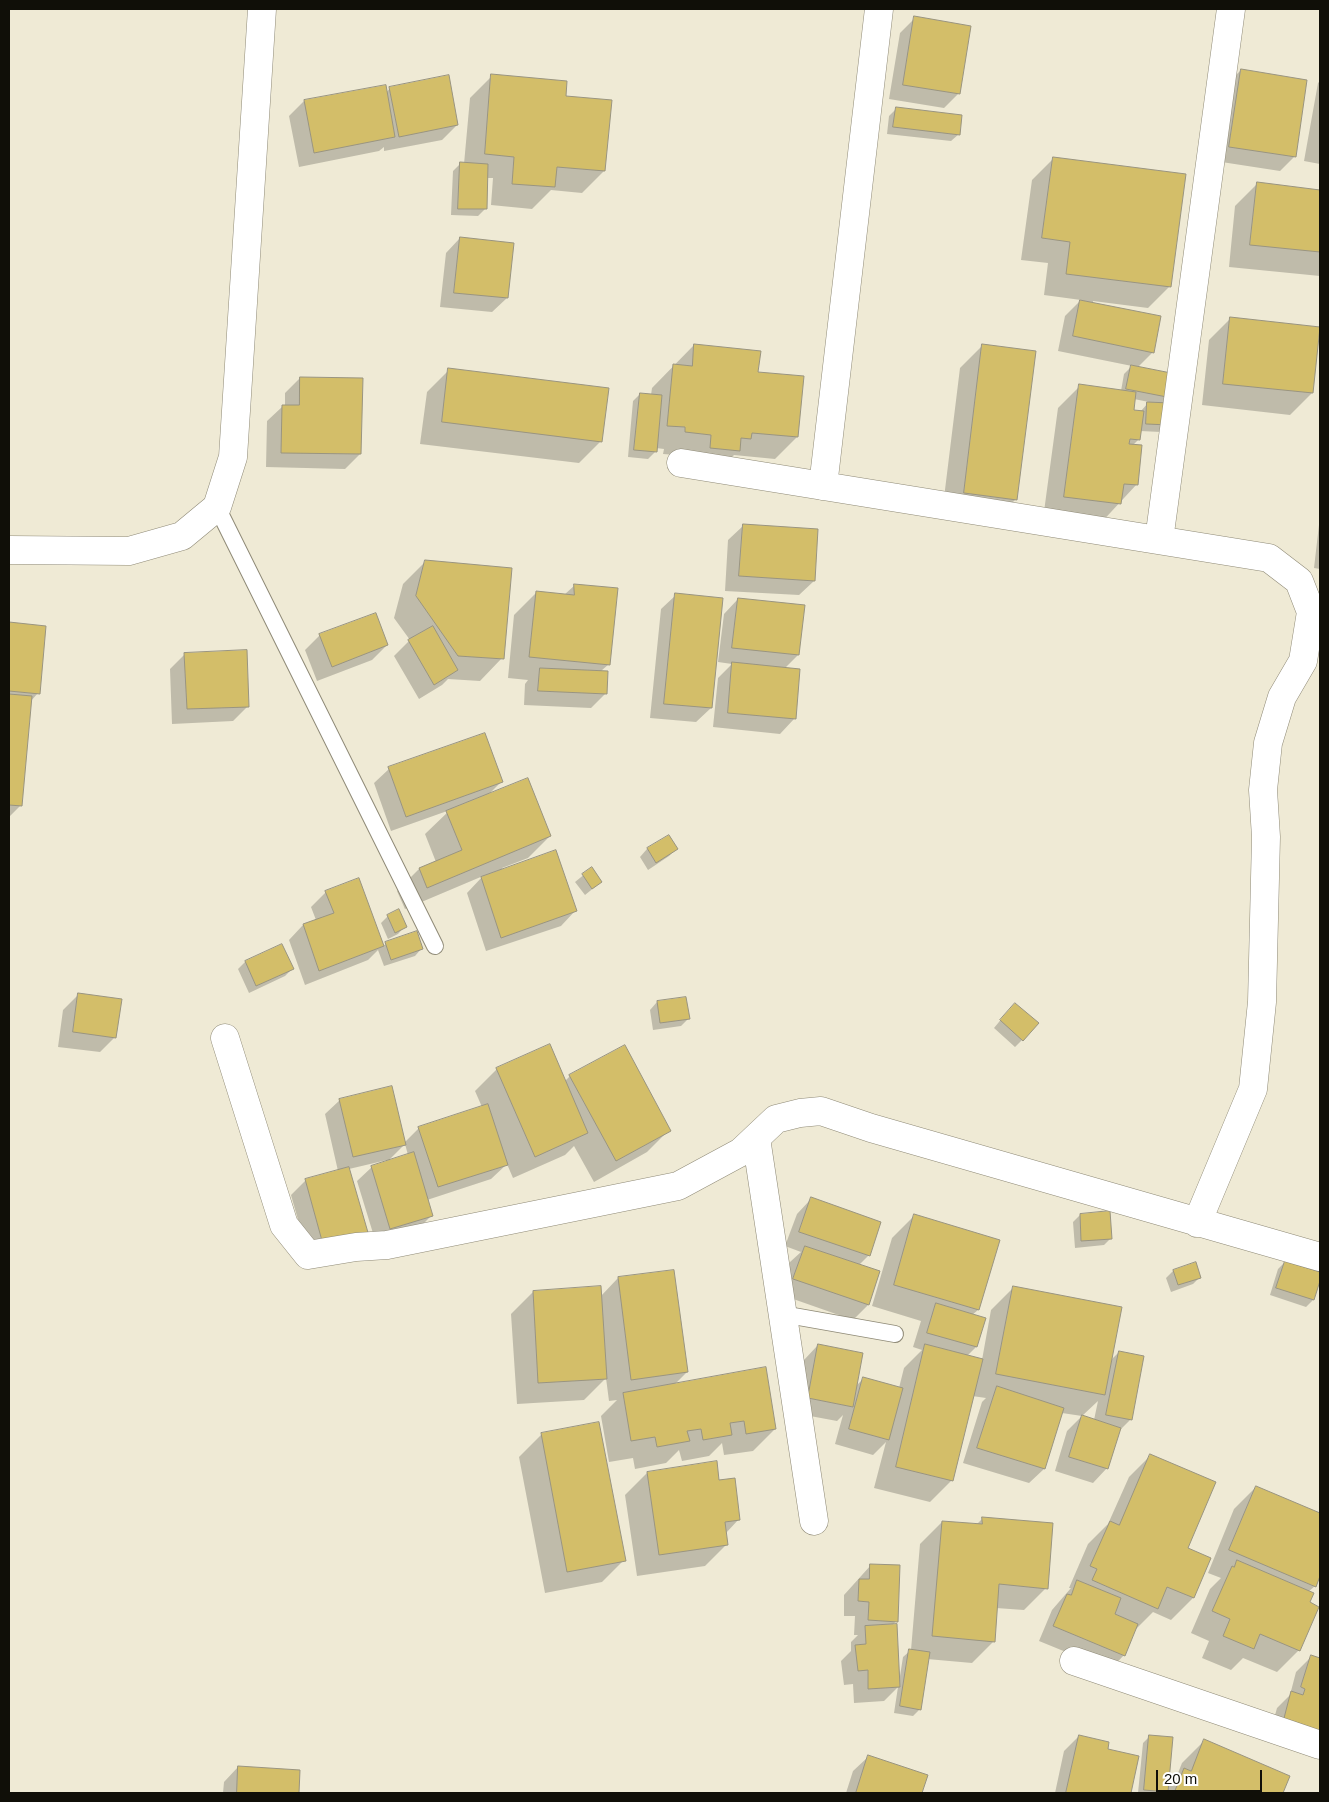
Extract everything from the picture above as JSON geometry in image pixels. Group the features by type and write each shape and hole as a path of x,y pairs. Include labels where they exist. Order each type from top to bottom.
{"street":[{"path":"9,550 129,552 182,536 217,507 233,457 262,9"},
{"path":"823,486 879,9"},
{"path":"1159,540 1231,9"},
{"path":"681,463 1270,558 1299,581 1311,612 1303,661 1282,697 1268,743 1263,790 1266,836 1262,1002 1253,1089 1197,1223"},
{"path":"225,1038 284,1225 308,1255 356,1247 387,1245 678,1186 740,1152 776,1119 821,1111 872,1128 1320,1257"},
{"path":"756,1138 814,1521"},
{"path":"1074,1661 1320,1745"}],"lane":[{"path":"217,507 435,946"},
{"path":"782,1314 895,1334"}],"building":[{"path":"914,16 971,26 960,94 903,85"},
{"path":"1241,69 1307,80 1296,157 1229,147"},
{"path":"491,74 567,81 566,96 612,100 605,171 557,167 555,187 512,184 514,157 485,154"},
{"path":"449,75 458,125 399,137 389,87"},
{"path":"386,85 395,137 314,153 304,100"},
{"path":"896,107 962,115 960,135 893,127"},
{"path":"1053,157 1186,174 1171,287 1066,274 1070,242 1042,238"},
{"path":"460,162 488,164 487,209 458,209"},
{"path":"1257,182 1320,190 1320,252 1250,245"},
{"path":"460,237 514,243 508,298 454,293"},
{"path":"1080,300 1161,316 1154,353 1073,336"},
{"path":"1230,317 1320,327 1313,393 1223,384"},
{"path":"694,344 761,351 758,372 804,376 798,437 752,433 751,439 741,438 740,451 710,448 711,435 685,432 685,427 667,426 673,364 692,366"},
{"path":"982,344 1036,351 1017,500 964,493"},
{"path":"1131,365 1176,374 1172,398 1126,389"},
{"path":"448,368 609,388 602,442 442,422"},
{"path":"300,377 363,378 361,454 281,453 282,405 299,405"},
{"path":"1079,384 1136,392 1134,410 1144,411 1140,440 1130,439 1129,444 1142,445 1138,485 1124,484 1121,504 1064,497"},
{"path":"640,393 662,395 657,452 634,450"},
{"path":"1147,402 1170,403 1169,425 1146,424"},
{"path":"743,524 818,529 815,581 739,576"},
{"path":"425,560 512,568 504,659 458,656 416,596"},
{"path":"574,584 618,588 610,665 529,657 536,591 574,595"},
{"path":"675,593 723,598 712,708 664,704"},
{"path":"738,598 805,605 799,655 732,648"},
{"path":"376,613 388,645 332,667 319,634"},
{"path":"9,622 46,626 40,694 9,691"},
{"path":"433,626 458,670 434,685 408,640"},
{"path":"247,650 249,707 187,709 184,653"},
{"path":"732,662 800,669 796,719 728,713"},
{"path":"540,668 608,671 607,694 538,691"},
{"path":"9,694 32,696 22,806 9,805"},
{"path":"485,733 503,782 406,817 388,767"},
{"path":"528,778 551,836 427,888 419,868 462,850 446,811"},
{"path":"669,835 678,849 656,863 647,848"},
{"path":"556,850 577,911 501,938 481,877"},
{"path":"592,867 602,882 592,889 582,874"},
{"path":"359,878 384,946 319,971 303,924 334,913 325,891"},
{"path":"399,909 407,927 395,933 387,915"},
{"path":"417,931 423,949 391,960 385,942"},
{"path":"282,944 294,969 256,986 245,961"},
{"path":"78,993 122,999 116,1038 73,1032"},
{"path":"686,997 690,1019 660,1023 657,1001"},
{"path":"1015,1003 1039,1023 1023,1041 1000,1020"},
{"path":"550,1044 588,1133 535,1157 496,1068"},
{"path":"625,1045 671,1131 616,1161 569,1075"},
{"path":"392,1086 406,1145 353,1157 339,1099"},
{"path":"488,1104 508,1165 438,1187 418,1127"},
{"path":"414,1152 433,1216 390,1229 371,1166"},
{"path":"349,1167 369,1236 324,1248 305,1179"},
{"path":"811,1197 881,1222 870,1256 799,1232"},
{"path":"1110,1211 1112,1239 1081,1241 1080,1214"},
{"path":"914,1214 1000,1240 979,1310 894,1285"},
{"path":"805,1246 880,1271 869,1305 793,1279"},
{"path":"1285,1261 1320,1272 1320,1281 1314,1300 1276,1288"},
{"path":"1196,1262 1201,1278 1178,1285 1173,1270"},
{"path":"674,1270 688,1372 631,1380 618,1277"},
{"path":"601,1286 607,1379 538,1383 533,1291"},
{"path":"1013,1286 1122,1307 1105,1395 996,1374"},
{"path":"936,1303 986,1318 977,1347 927,1333"},
{"path":"818,1344 863,1353 853,1407 808,1398"},
{"path":"925,1344 983,1359 953,1481 896,1467"},
{"path":"1119,1351 1144,1356 1132,1420 1106,1415"},
{"path":"766,1367 776,1429 746,1434 744,1421 730,1423 732,1435 703,1440 701,1429 687,1431 690,1441 657,1447 655,1437 631,1441 623,1393"},
{"path":"863,1377 903,1388 889,1440 849,1429"},
{"path":"997,1386 1064,1408 1045,1469 977,1448"},
{"path":"1082,1415 1121,1428 1108,1469 1069,1457"},
{"path":"599,1422 626,1561 567,1572 541,1433"},
{"path":"1150,1454 1216,1482 1188,1548 1211,1558 1194,1598 1167,1587 1158,1609 1092,1580 1097,1569 1090,1566 1110,1521 1119,1525"},
{"path":"717,1461 719,1480 735,1478 740,1520 725,1522 728,1545 659,1555 647,1472"},
{"path":"1256,1486 1320,1513 1320,1576 1316,1587 1229,1550"},
{"path":"982,1517 1053,1523 1048,1589 999,1584 995,1642 932,1636 942,1521 982,1524"},
{"path":"1237,1560 1314,1593 1310,1602 1319,1607 1300,1651 1260,1634 1254,1649 1223,1636 1230,1619 1212,1611 1232,1566 1234,1567"},
{"path":"870,1564 900,1565 898,1622 868,1620 869,1602 858,1601 859,1579 869,1579"},
{"path":"1077,1580 1121,1598 1115,1614 1138,1624 1125,1656 1053,1626 1067,1594 1071,1595"},
{"path":"897,1624 900,1687 868,1689 868,1670 858,1671 855,1645 866,1644 865,1626"},
{"path":"909,1649 930,1652 921,1710 900,1706"},
{"path":"1311,1655 1320,1658 1320,1733 1283,1722 1291,1691 1303,1695 1305,1689 1301,1687"},
{"path":"1079,1735 1109,1742 1108,1749 1139,1756 1131,1793 1066,1793"},
{"path":"1149,1735 1173,1737 1168,1792 1144,1790"},
{"path":"1204,1739 1290,1776 1283,1793 1174,1793 1184,1768 1191,1771"},
{"path":"868,1755 928,1775 922,1793 856,1793"},
{"path":"238,1766 300,1770 299,1793 237,1793"}]}
